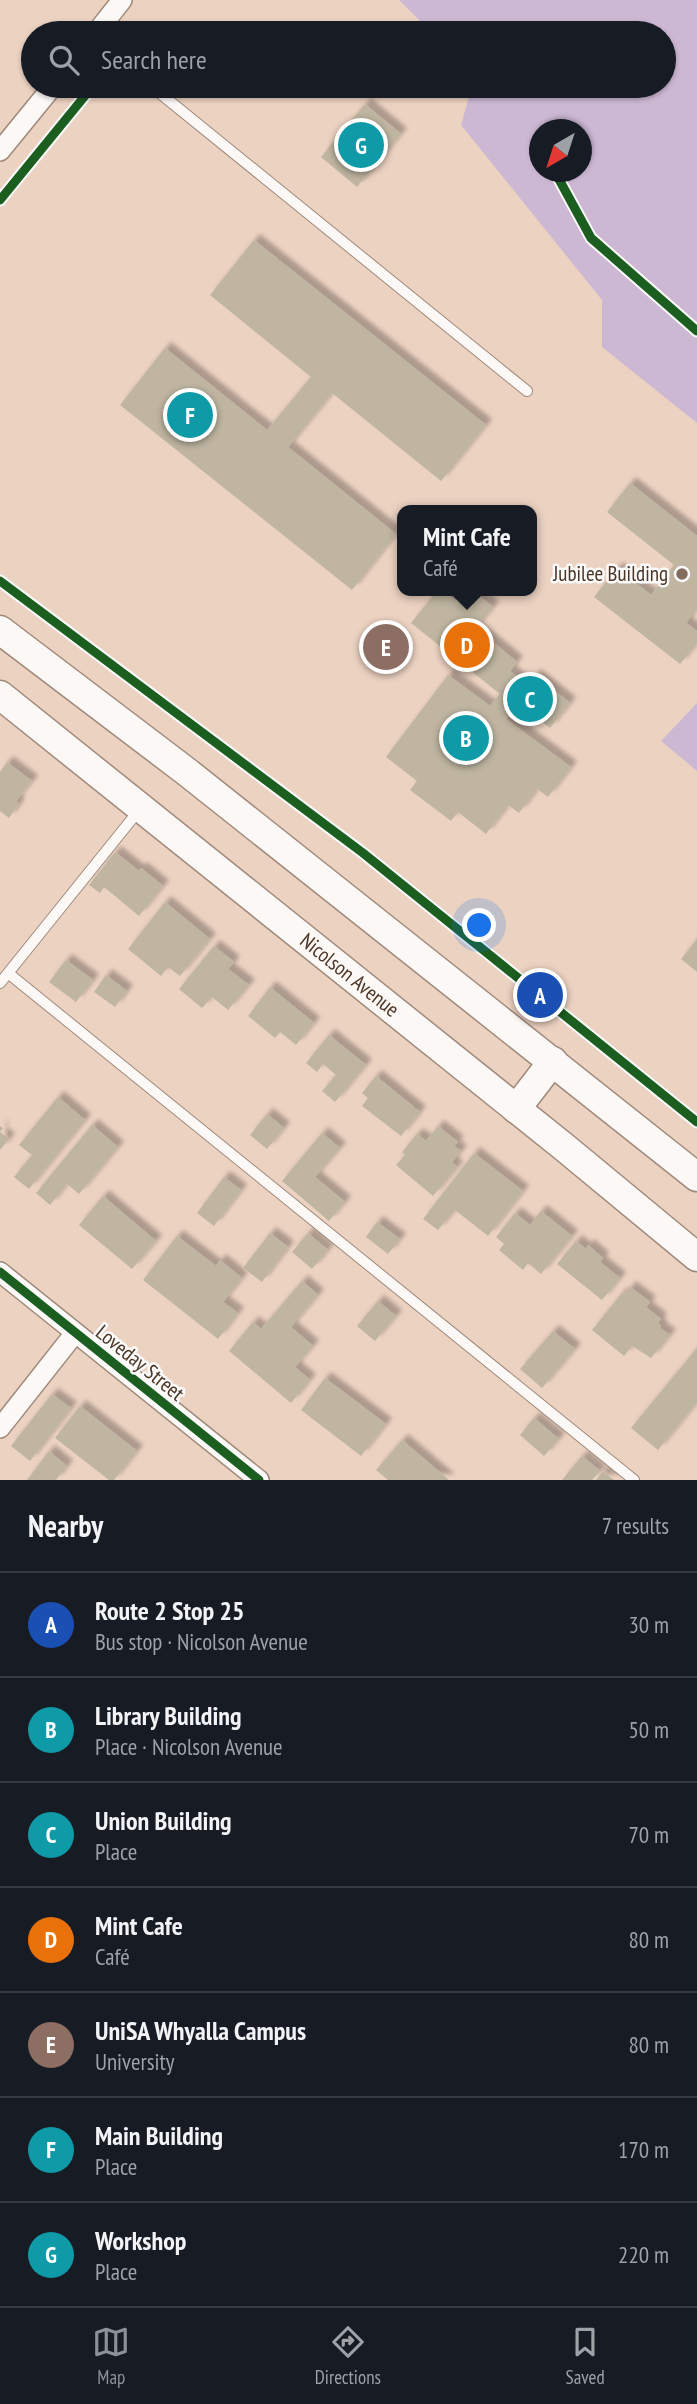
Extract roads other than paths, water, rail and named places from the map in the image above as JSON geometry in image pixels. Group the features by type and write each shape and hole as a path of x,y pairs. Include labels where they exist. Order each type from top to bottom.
{"main road":[{"path":"0,630 187,772 697,1177"},
{"name":"Nicolson Avenue","path":"0,695 697,1257"},
{"path":"516,1109 552,1061"}],"street":[{"path":"105,21 122,0"},
{"path":"0,151 43,98"},
{"name":"Loveday Street","path":"0,1272 259,1480"},
{"path":"0,1428 75,1333"}],"lane":[{"path":"166,98 527,391"},
{"path":"0,983 141,808"},
{"path":"8,973 634,1480"}],"place":[{"name":"Workshop","path":"361,145"},
{"name":"Main Building","path":"190,415"},
{"name":"Jubilee Building","path":"682,574"},
{"name":"Mint Cafe","path":"467,645"},
{"name":"UniSA Whyalla Campus","path":"386,647"},
{"name":"Union Building","path":"530,699"},
{"name":"Library Building","path":"466,738"},
{"name":"Route 2 Stop 25","path":"540,995"}]}
